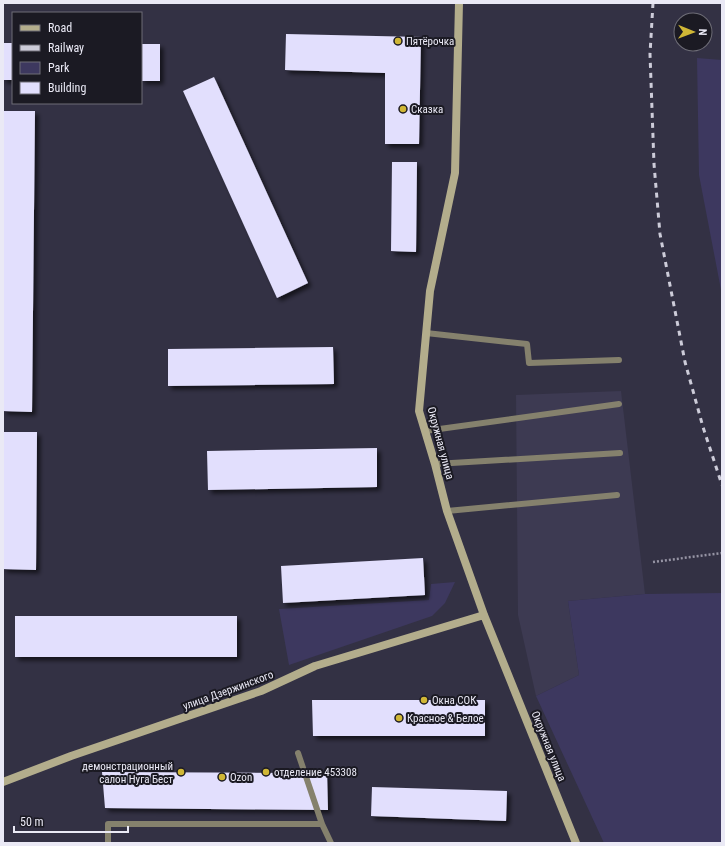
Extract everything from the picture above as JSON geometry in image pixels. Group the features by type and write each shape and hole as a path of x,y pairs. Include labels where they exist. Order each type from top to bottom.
{"street":[{"name":"Окружная улица","path":"460,3 455,173 430,291 419,411 447,511 484,615 576,843"},
{"name":"улица Дзержинского","path":"3,782 71,756 262,691 315,666 484,615"}],"lane":[{"path":"426,333 527,344 529,363 618,360"},
{"path":"425,431 619,404"},
{"path":"435,464 620,454"},
{"path":"447,511 617,495"},
{"path":"298,753 330,843"},
{"path":"108,843 108,824 322,824"}],"path":[{"path":"653,562 722,553"}],"shaded area":[{"path":"621,391 645,594 568,601 579,675 536,696 518,615 516,395"}],"green space":[{"path":"697,58 722,60 722,295 699,175"},
{"path":"455,582 445,603 432,616 289,665 279,609 429,600 431,584"},
{"path":"722,593 722,843 604,843 536,696 579,675 568,601 645,594"}],"building":[{"name":"Сказка","path":"286,34 421,37 419,144 385,144 385,73 285,70"},
{"path":"3,43 12,43 12,80 3,80"},
{"path":"142,44 160,44 160,81 142,81"},
{"path":"214,77 308,283 277,298 183,91"},
{"path":"4,111 35,111 32,412 3,411"},
{"path":"392,162 417,162 416,252 391,251"},
{"path":"333,347 334,384 168,386 168,349"},
{"path":"3,432 37,432 36,570 3,569"},
{"path":"377,448 377,487 208,490 207,451"},
{"path":"423,558 425,595 283,603 281,566"},
{"path":"15,616 237,616 237,657 15,657"},
{"name":"Красное & Белое","path":"312,700 485,700 485,736 313,736"},
{"path":"102,772 327,773 328,810 105,808"},
{"path":"372,787 507,791 506,821 371,816"}],"railway":[{"path":"653,3 650,54 654,164 660,234 685,362 703,427 722,485"}],"place":[{"name":"Пятёрочка","path":"398,41"},
{"name":"Сказка","path":"403,109"},
{"name":"Окна СОК","path":"424,700"},
{"name":"Красное & Белое","path":"399,718"},
{"name":"демонстрационный салон Нуга Бест","path":"181,772"},
{"name":"отделение 453308","path":"266,772"},
{"name":"Ozon","path":"222,777"}]}
